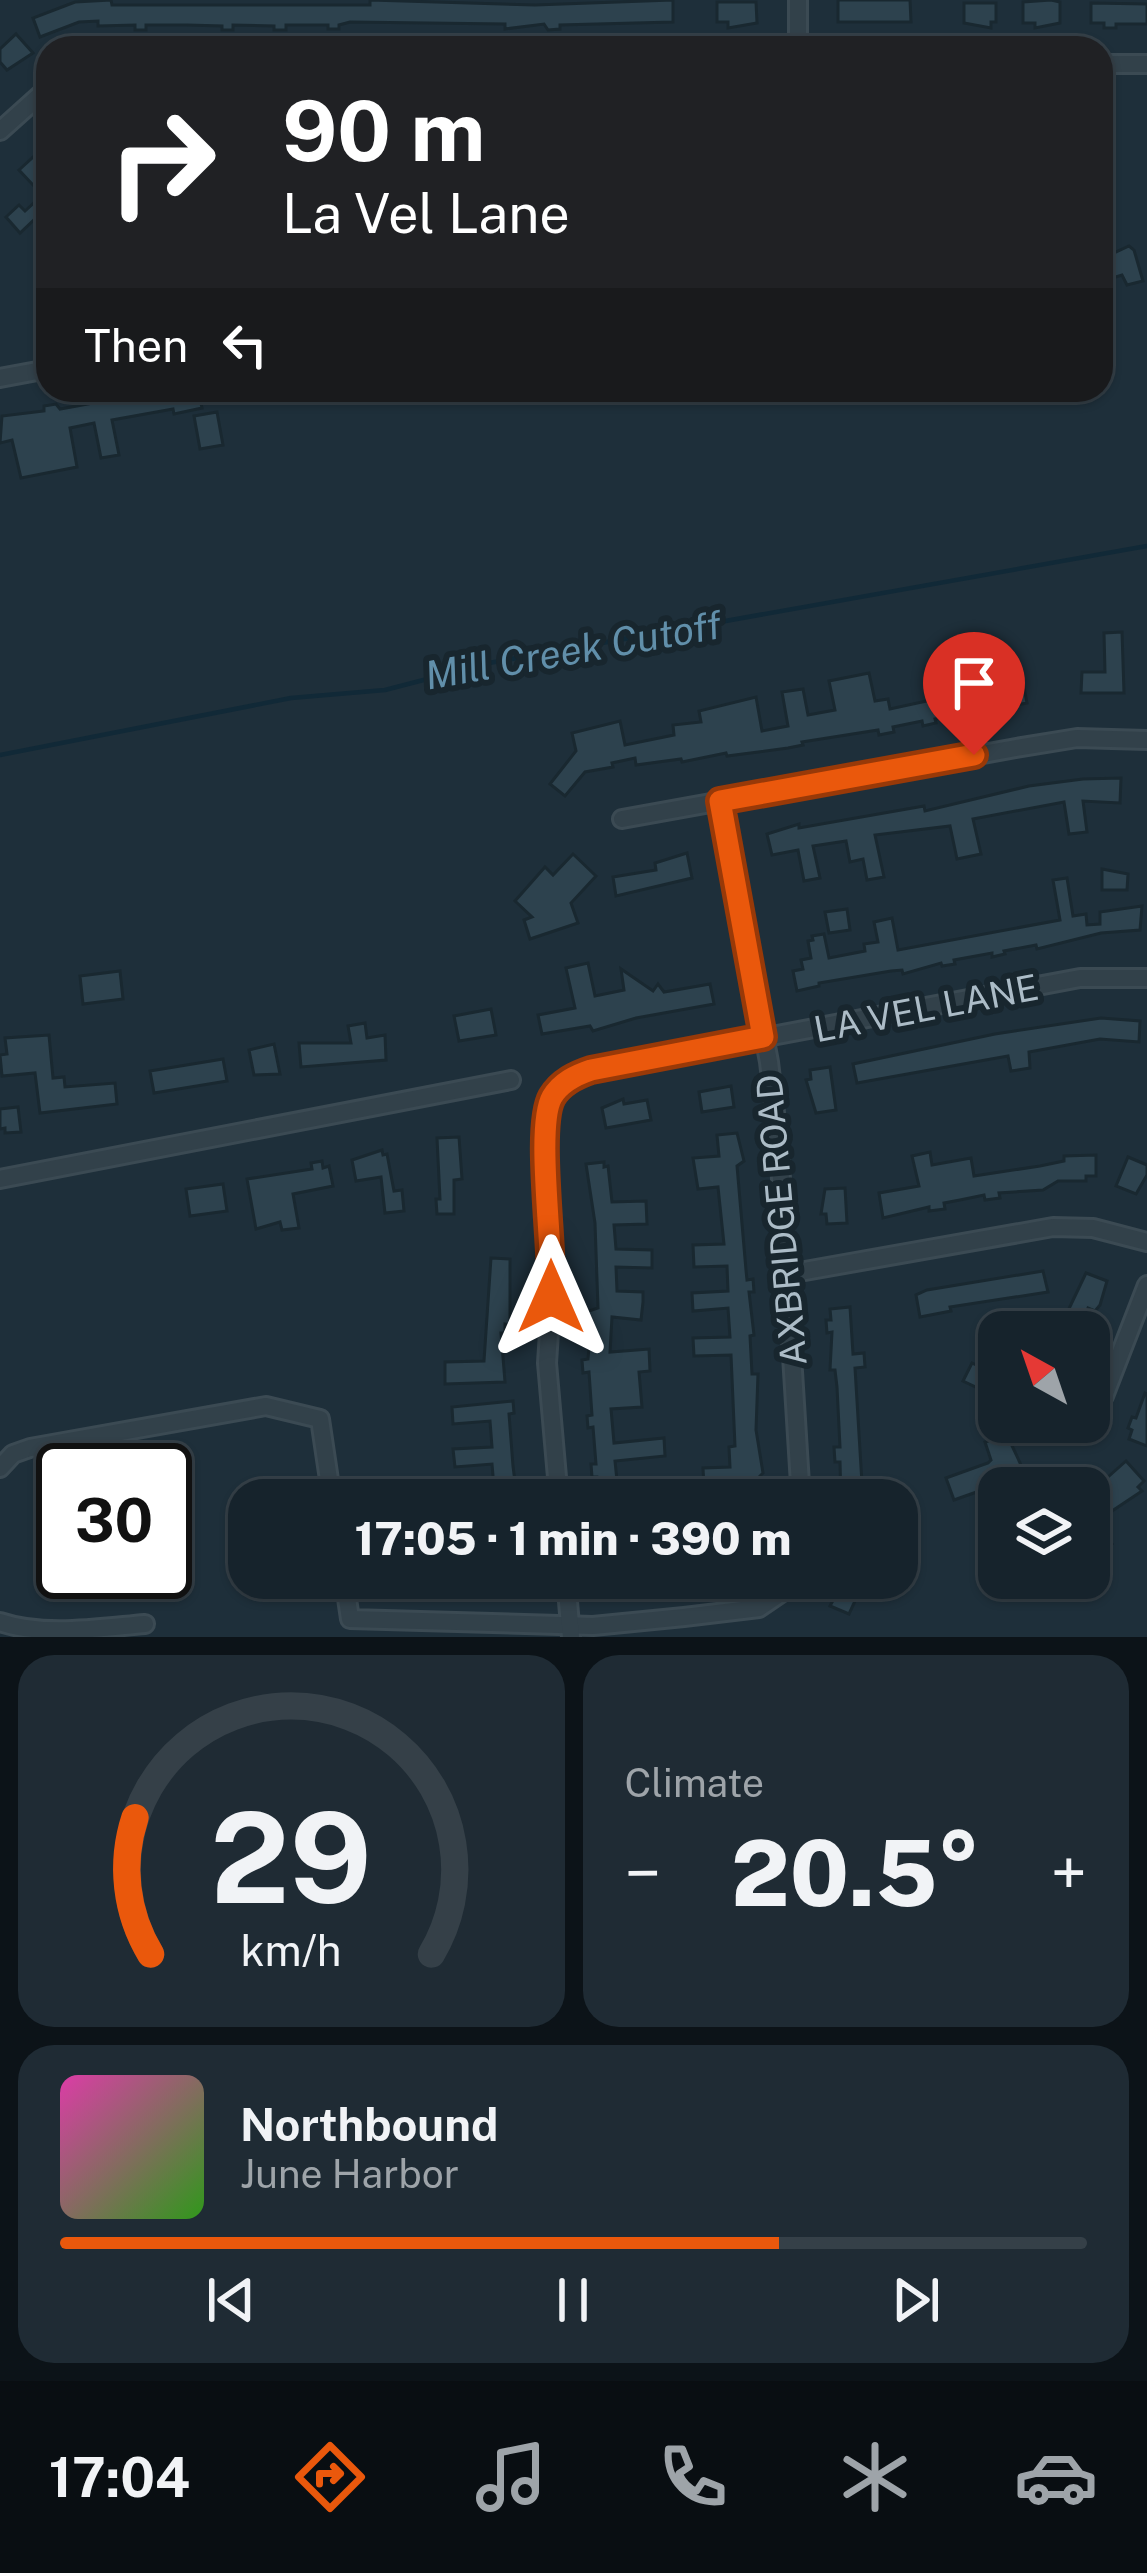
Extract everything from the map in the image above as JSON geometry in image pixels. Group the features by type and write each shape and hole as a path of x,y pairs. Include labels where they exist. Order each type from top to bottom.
{"street":[{"path":"798,0 798,36"},
{"path":"1113,64 1147,64"},
{"path":"0,131 36,99"},
{"path":"0,378 36,371"},
{"path":"622,819 1077,738 1147,740"},
{"name":"AXBRIDGE ROAD","path":"720,801 779,1147 800,1479"},
{"name":"LA VEL LANE","path":"557,1479 547,1364 553,1272 544,1133 551,1099 566,1082 591,1070 1079,979 1147,978"},
{"path":"0,1179 511,1080"},
{"path":"788,1274 1053,1227 1094,1228 1147,1242"},
{"path":"1110,1381 1147,1285"},
{"path":"0,1468 14,1454 30,1448 266,1406 320,1419 329,1479"},
{"path":"347,1599 350,1619 570,1631 748,1610 774,1599"},
{"path":"568,1599 570,1631"},
{"path":"0,1622 17,1629 55,1630 145,1624"}],"building":[{"path":"370,0 535,5 673,0 673,22 560,25 560,29 548,30 544,24 505,29 505,24 350,22 339,29 328,29 328,25 286,25 286,30 274,30 274,26 233,25 233,30 222,30 222,26 146,25 146,30 135,30 135,25 98,26 98,21 79,22 40,36 33,18 75,2 370,5"},
{"path":"838,0 910,0 911,22 838,22"},
{"path":"717,2 756,2 757,23 728,28 728,22 717,22"},
{"path":"1023,2 1060,2 1060,23 1035,28 1035,23 1023,23"},
{"path":"964,3 996,3 996,22 991,22 991,28 964,23"},
{"path":"1091,3 1147,4 1147,24 1104,28 1104,23 1091,23"},
{"path":"16,34 33,53 7,70 0,62 0,49"},
{"path":"36,154 33,185 19,170"},
{"path":"36,201 36,218 20,233 6,217 19,205 25,211"},
{"path":"1129,246 1134,250 1143,281 1127,285 1122,275 1113,278 1113,253"},
{"path":"98,402 201,402 202,408 112,420 119,455 101,458 94,423 70,428 77,467 21,478 12,440 0,443 2,416 44,411 44,406 56,404 60,409"},
{"path":"217,412 223,445 200,449 194,416"},
{"path":"1122,632 1124,693 1081,693 1082,672 1105,672 1104,633"},
{"path":"869,673 875,701 888,699 890,709 991,687 990,679 1021,673 1027,703 935,719 936,723 923,726 922,721 893,727 894,732 879,735 878,730 788,748 682,762 636,765 635,758 585,772 565,796 550,784 576,751 572,733 620,721 625,745 674,735 673,725 701,722 699,711 756,697 762,731 788,726 782,692 803,689 808,715 835,710 829,681"},
{"path":"1121,778 1120,803 1083,801 1087,832 1069,834 1064,802 973,819 981,854 957,859 950,826 875,835 884,877 867,880 863,859 850,862 846,841 813,846 820,878 804,881 798,850 772,855 767,834 799,824 799,828 924,806 925,811 1029,786"},
{"path":"687,853 692,878 616,896 613,877 656,870 655,863"},
{"path":"573,854 596,876 571,903 578,923 530,939 524,920 532,917 515,901 545,867 553,875"},
{"path":"1102,869 1128,874 1127,890 1102,890"},
{"path":"1067,878 1073,916 1086,914 1087,925 1100,924 1100,912 1142,906 1140,930 954,960 955,964 941,963 903,974 902,970 891,971 819,983 797,991 793,971 803,969 801,960 811,958 808,941 812,936 824,934 829,958 865,951 864,944 878,942 874,922 892,918 898,950 1060,920 1053,880"},
{"path":"847,909 850,930 829,933 825,912"},
{"path":"588,963 595,996 624,990 621,969 653,991 658,984 664,992 710,984 714,1004 593,1031 590,1026 542,1034 538,1015 575,1008 566,968"},
{"path":"120,971 123,999 83,1004 80,976"},
{"path":"491,1009 496,1035 459,1041 454,1016"},
{"path":"1101,1018 1140,1021 1139,1042 1100,1039 1029,1052 1030,1068 1011,1071 1008,1056 857,1083 853,1064"},
{"path":"365,1023 367,1038 385,1035 386,1060 301,1067 299,1043 351,1043 348,1026"},
{"path":"49,1035 53,1078 64,1077 65,1087 115,1083 117,1104 40,1113 35,1073 2,1076 0,1055 7,1054 5,1038"},
{"path":"274,1044 280,1074 254,1075 249,1050"},
{"path":"223,1059 227,1081 154,1093 150,1071"},
{"path":"830,1067 836,1110 816,1113 806,1080 811,1079 810,1070"},
{"path":"731,1086 734,1107 702,1112 699,1092"},
{"path":"623,1099 624,1104 647,1100 651,1120 606,1128 602,1108"},
{"path":"18,1107 21,1132 5,1133 5,1128 0,1129 0,1109"},
{"path":"737,1133 744,1161 737,1166 747,1280 753,1279 754,1292 749,1292 754,1335 750,1336 752,1374 758,1374 756,1430 763,1473 758,1479 704,1479 703,1468 730,1467 729,1447 735,1446 731,1355 694,1356 693,1338 730,1337 728,1308 693,1311 692,1293 728,1291 727,1266 694,1267 693,1245 724,1244 718,1187 698,1189 693,1158 719,1156 717,1135"},
{"path":"459,1137 462,1179 454,1180 454,1214 437,1214 437,1138"},
{"path":"382,1150 387,1154 394,1191 402,1190 404,1211 385,1213 381,1177 356,1181 352,1160"},
{"path":"930,1152 932,1165 971,1158 974,1176 1064,1161 1064,1156 1096,1155 1096,1176 883,1218 879,1193 919,1186 912,1156"},
{"path":"1128,1157 1147,1165 1136,1194 1116,1186"},
{"path":"322,1161 323,1168 329,1166 333,1186 293,1194 299,1228 282,1230 280,1222 256,1229 247,1179 312,1169 311,1163"},
{"path":"604,1162 608,1166 612,1202 646,1201 647,1224 614,1225 616,1249 652,1250 652,1268 616,1267 617,1291 643,1292 643,1302 641,1320 612,1317 610,1352 649,1349 650,1371 639,1372 642,1407 611,1409 614,1443 664,1438 665,1456 615,1461 617,1479 592,1477 591,1464 596,1464 593,1427 588,1428 587,1416 592,1415 589,1372 583,1373 582,1360 588,1359 591,1324 586,1323 586,1312 598,1308 595,1223 586,1164"},
{"path":"223,1184 227,1211 190,1216 186,1189"},
{"path":"845,1188 847,1223 827,1224 826,1214 821,1214 825,1189"},
{"path":"491,1258 510,1259 510,1325 505,1324 505,1333 501,1333 505,1382 445,1384 445,1362 484,1361"},
{"path":"1043,1271 1048,1292 950,1307 951,1311 920,1317 916,1295 927,1290"},
{"path":"1086,1273 1107,1281 1095,1311 1068,1311"},
{"path":"850,1307 853,1354 864,1353 865,1367 855,1368 862,1479 840,1479 840,1462 835,1462 834,1447 840,1447 835,1370 830,1370 832,1332 827,1333 826,1320 831,1320 830,1309"},
{"path":"972,1363 978,1366 978,1388 963,1381"},
{"path":"1145,1393 1147,1446 1129,1439 1132,1430 1128,1428"},
{"path":"513,1401 514,1413 509,1414 515,1479 493,1479 492,1464 455,1467 453,1449 492,1447 490,1421 453,1424 452,1407"},
{"path":"985,1443 1011,1443 1021,1465 978,1467 978,1491 954,1500 946,1478 991,1460"},
{"path":"1126,1461 1144,1481 1138,1487 1142,1491 1112,1511 1110,1509 1110,1475"},
{"path":"834,1599 856,1599 849,1614 830,1606"}],"waterway":[{"name":"Mill Creek Cutoff","path":"0,755 291,698 385,690 489,663 1147,546"}],"route":[{"path":"551,1297 552,1235 544,1133 545,1114 555,1092 591,1070 763,1037 720,801 974,755"}]}
